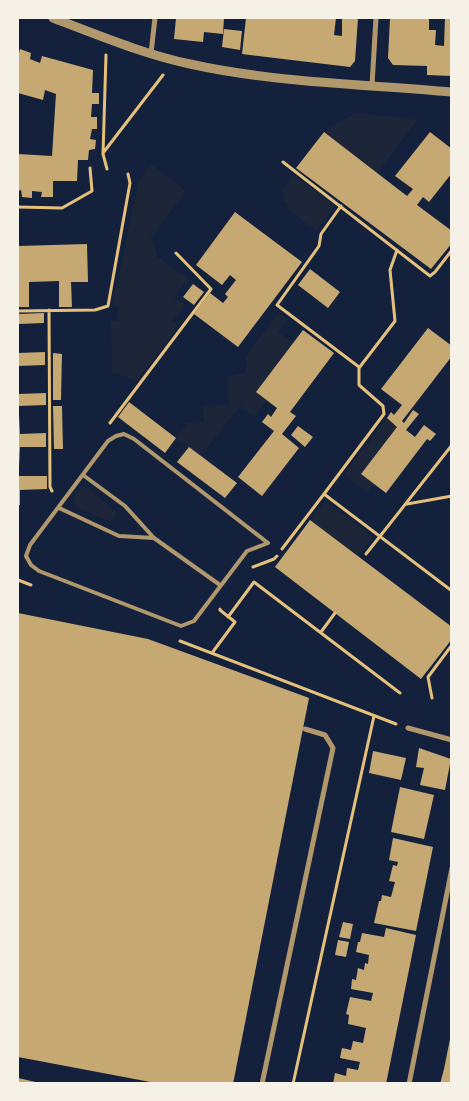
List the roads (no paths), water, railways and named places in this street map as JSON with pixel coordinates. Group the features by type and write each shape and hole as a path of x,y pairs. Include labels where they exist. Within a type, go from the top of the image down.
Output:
{"street":[{"path":"53,18 151,53 191,64 257,75 330,83 452,92"},
{"path":"151,53 155,18"},
{"path":"372,85 376,18"},
{"path":"408,728 452,740"},
{"path":"262,1084 333,748 325,735 305,729"},
{"path":"408,1084 452,868"}],"lane":[{"path":"124,434 134,439 268,543 247,551 194,621 181,626 39,571 31,565 26,556 30,545 83,475 108,441 124,434"},
{"path":"83,475 125,506 154,538 220,585"},
{"path":"58,508 119,536 154,538"}]}
